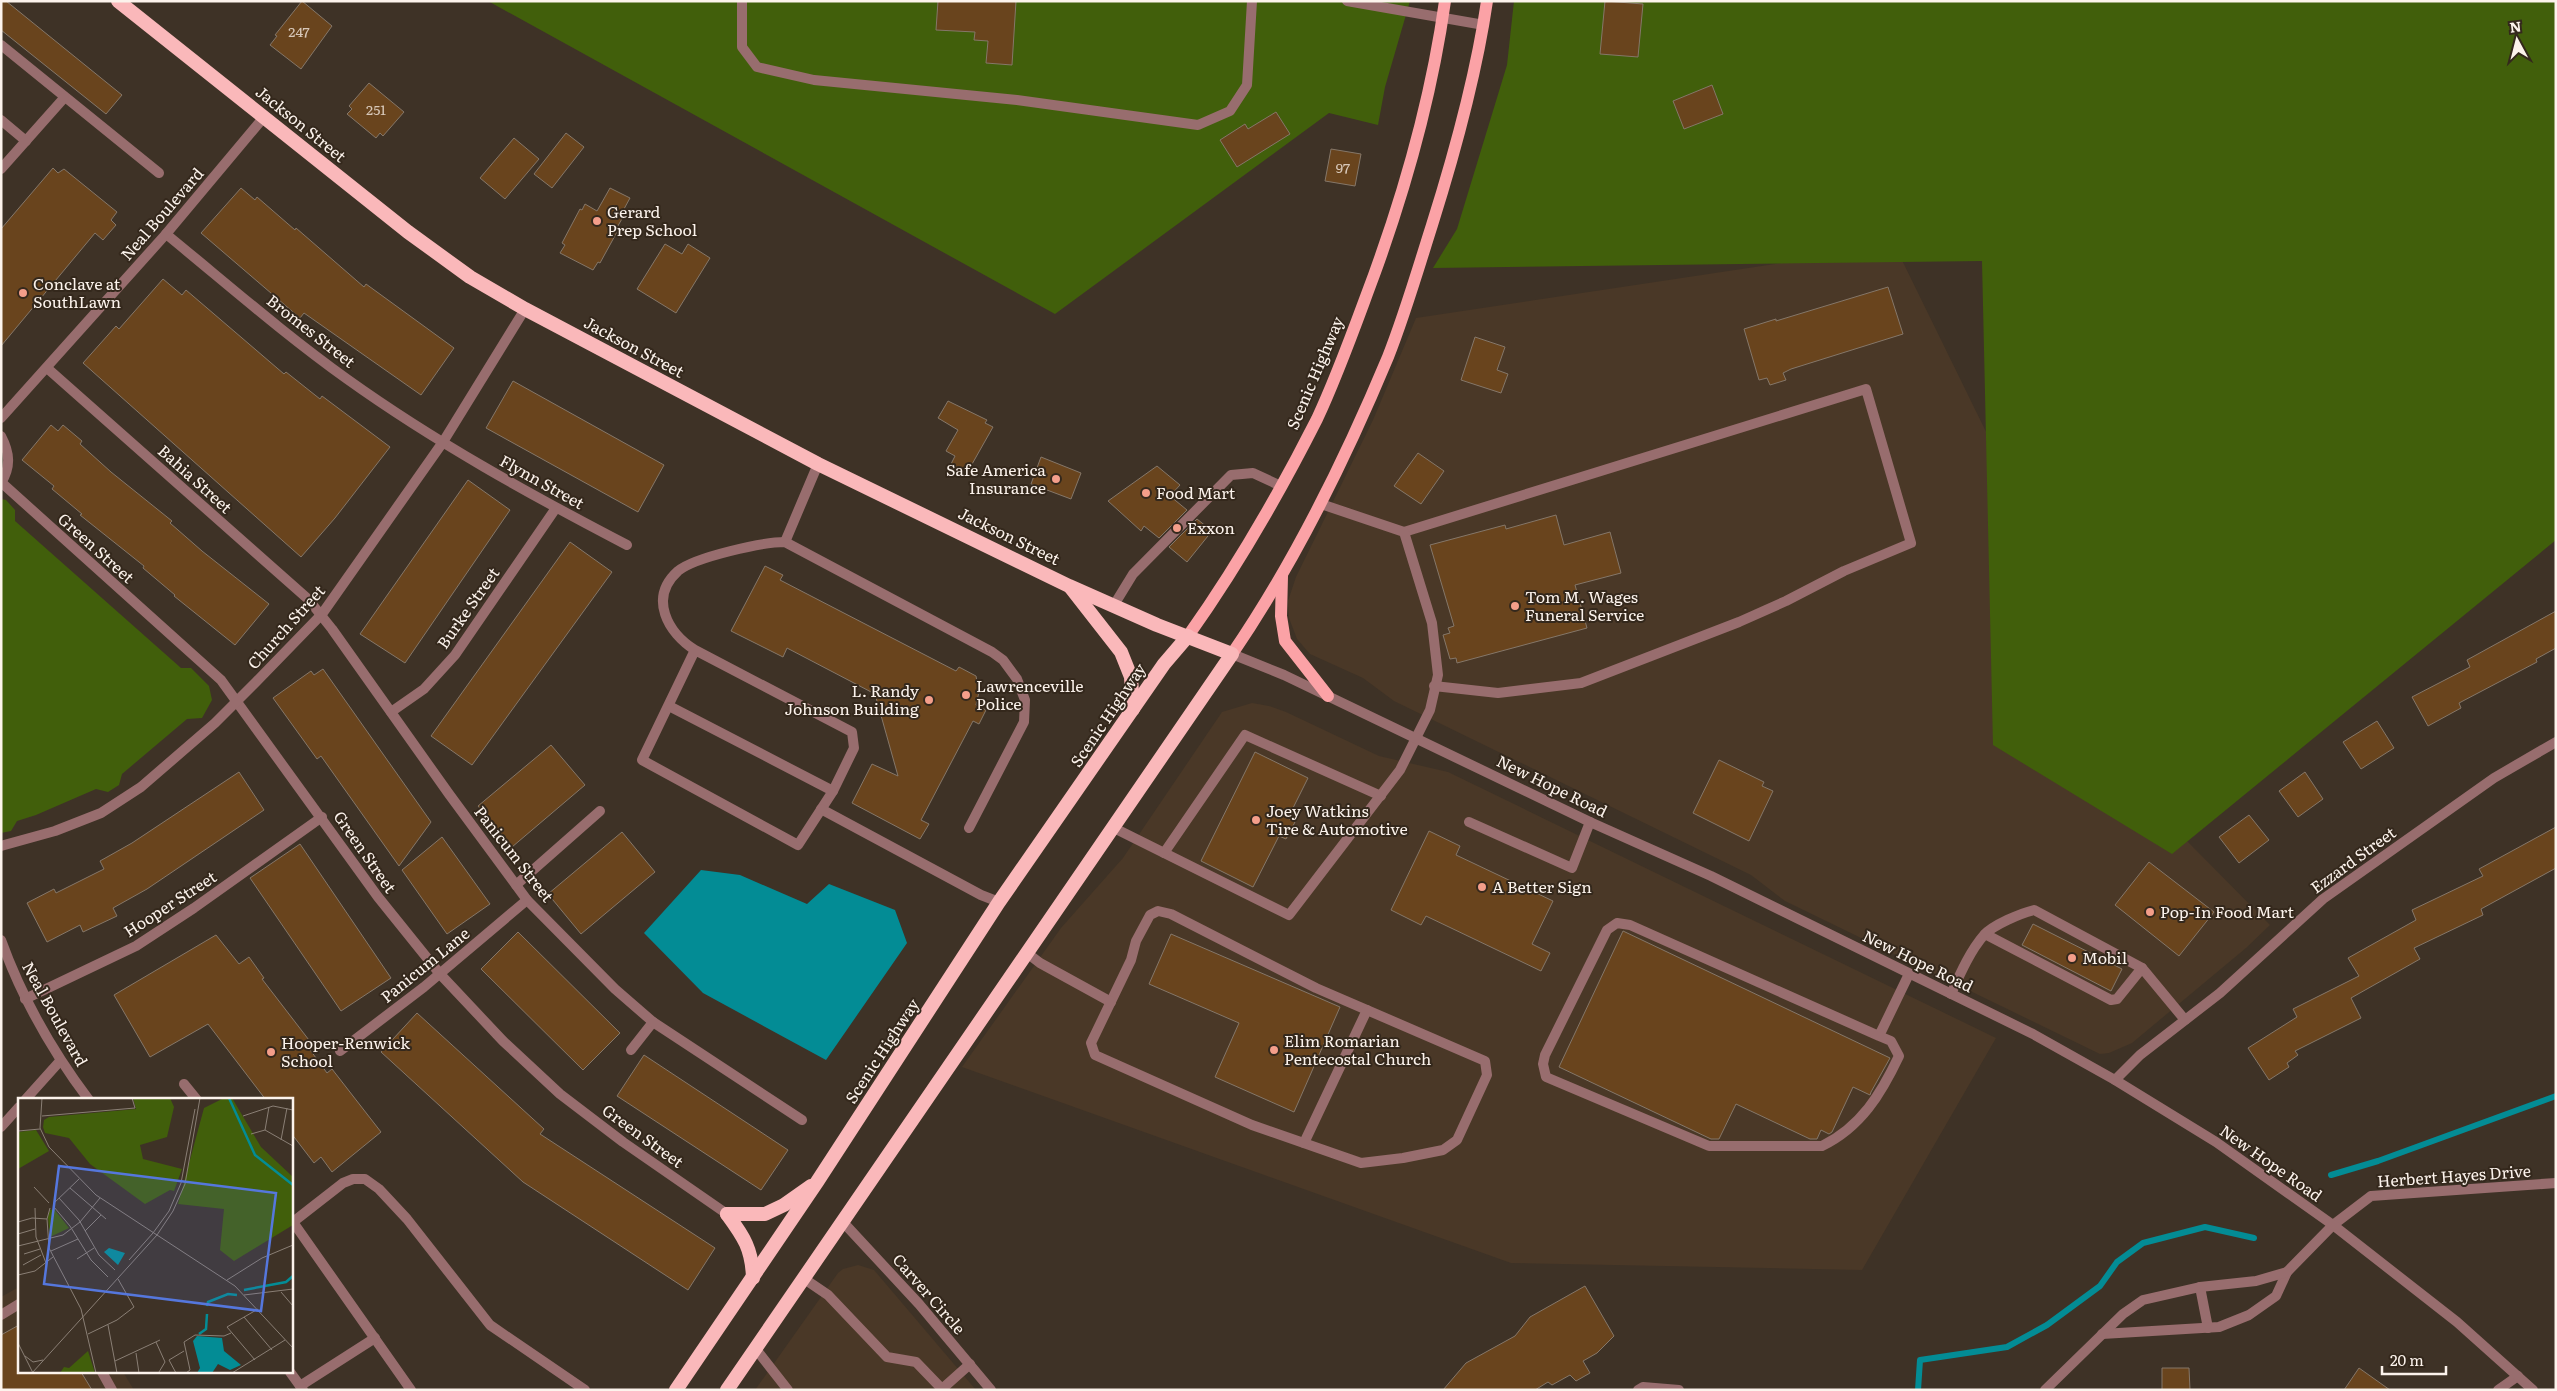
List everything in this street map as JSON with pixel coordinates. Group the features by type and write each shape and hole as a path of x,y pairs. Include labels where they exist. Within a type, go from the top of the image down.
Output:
{"highway":[{"name":"Jackson Street","path":"118,1 408,232 470,277 525,309 818,464 1068,586 1232,654"},
{"path":"1068,586 1121,652 1131,677 1133,709"},
{"name":"Scenic Highway","path":"676,1390 817,1182 999,902 1164,664 1188,636"},
{"path":"726,1390 1232,654"},
{"path":"727,1214 765,1214 784,1205 817,1182"},
{"path":"727,1214 747,1243 752,1257 752,1278"}],"main road":[{"name":"Scenic Highway","path":"1188,636 1222,586 1281,486 1317,418 1342,362 1393,221 1411,160 1445,1"},
{"path":"1232,654 1257,618 1321,504 1388,356 1451,164 1484,25 1487,1"},
{"path":"1283,572 1281,616 1286,642 1328,696"}],"street":[{"path":"742,1 742,48 757,67 814,80 1017,100 1198,125 1230,111 1247,84 1252,1"},
{"path":"1347,1 1484,25"},
{"path":"1,45 64,98 159,173"},
{"path":"1,169 64,98"},
{"name":"Neal Boulevard","path":"1,418 166,234 264,117"},
{"path":"1,120 26,141"},
{"name":"Bromes Street","path":"166,234 347,379 443,442"},
{"name":"Church Street","path":"1,846 55,831 100,813 141,787 238,700 322,614 443,442 525,309"},
{"name":"Bahia Street","path":"47,368 308,598 322,614"},
{"path":"1321,504 1404,532 1866,389 1911,543 1844,571 1786,601 1739,622 1582,683 1498,693 1434,686"},
{"path":"1,436 7,448 9,460 8,472 2,483"},
{"name":"Flynn Street","path":"443,442 556,508 627,545"},
{"path":"784,542 818,464"},
{"path":"1114,605 1133,574 1231,475 1253,473 1281,486"},
{"name":"Green Street","path":"2,483 221,680 238,700 378,897 440,974 503,1041 560,1094 623,1142 727,1214"},
{"name":"Burke Street","path":"391,712 424,689 455,655 556,508"},
{"path":"1114,828 1289,915 1400,770 1430,710 1438,675 1432,623 1404,532"},
{"path":"695,650 670,706 642,760 798,845 834,791 854,748 852,732 695,650 674,634 665,615 664,602 666,592 679,570 709,558 770,542 784,542 992,652 1003,660 1014,674 1025,700 1024,722 969,828"},
{"name":"Panicum Street","path":"322,614 528,900 609,983 652,1022 802,1120"},
{"name":"New Hope Road","path":"1232,654 1274,670 1590,822 1711,876 2033,1034 2115,1080 2216,1142 2333,1225 2457,1322 2533,1390"},
{"path":"670,706 834,791"},
{"path":"1164,853 1245,735 1381,796"},
{"name":"Ezzard Street","path":"2115,1080 2140,1055 2220,993 2324,899 2494,778 2556,742"},
{"path":"821,809 980,895 999,902"},
{"path":"516,885 600,811"},
{"name":"Hooper Street","path":"26,999 136,946 194,908 322,817"},
{"path":"1469,822 1572,868 1590,822"},
{"name":"Panicum Lane","path":"340,1051 440,974 528,900"},
{"path":"1951,994 1966,963 1985,934 2022,913 2034,910 2142,968 2184,1020"},
{"path":"1158,911 1171,914 1316,988 1367,1010 1485,1061 1487,1075 1456,1140 1443,1150 1403,1158 1361,1163 1252,1125 1095,1055 1092,1043 1131,960 1136,941 1150,915 1158,911"},
{"path":"1618,923 1630,925 1879,1036 1891,1041 1899,1056 1882,1091 1859,1120 1839,1138 1822,1146 1709,1146 1546,1077 1543,1064 1545,1055 1607,930 1618,923"},
{"path":"1985,934 2111,1000 2117,999 2142,968"},
{"name":"Neal Boulevard","path":"1,940 26,999 60,1061 87,1098"},
{"path":"1027,953 1040,963 1111,1002"},
{"path":"1879,1036 1909,974"},
{"path":"1304,1143 1367,1010"},
{"path":"630,1050 652,1022"},
{"path":"27,1098 60,1061"},
{"path":"184,1084 195,1098"},
{"path":"1,1127 18,1108"},
{"path":"411,1390 292,1220 344,1183 353,1179 365,1179 379,1189 407,1219 490,1325 585,1390"},
{"name":"Herbert Hayes Drive","path":"2287,1272 2333,1225 2371,1196 2556,1183"},
{"name":"Carver Circle","path":"842,1220 920,1304 990,1390"},
{"path":"2045,1390 2123,1314 2143,1300 2200,1287 2256,1281 2287,1272"},
{"path":"2102,1334 2219,1326 2249,1315 2276,1296 2287,1272"},
{"path":"803,1278 828,1295 887,1357 916,1362 942,1388 970,1364"},
{"path":"2200,1287 2208,1328"},
{"path":"1,1315 18,1305"},
{"path":"292,1374 302,1388 375,1338"},
{"path":"755,1348 788,1390"},
{"path":"103,1374 112,1390"},
{"path":"2498,1390 2518,1376"},
{"path":"1638,1390 1643,1386 1678,1390"}],"shaded area":[{"path":"1895,246 2186,840 2270,925 2246,948 2132,1043 2109,1053 2100,1054 1785,901 1751,875 1394,701 1363,678 1310,654 1297,639 1289,618 1288,601 1296,577 1373,420 1416,318"},
{"path":"1252,703 1286,712 1379,756 1448,772 1996,1038 1862,1270 1511,1263 962,1067 1061,928 1123,858 1222,712"},
{"path":"858,1265 874,1270 976,1390 755,1390 838,1273 843,1269"},
{"path":"18,1288 18,1374 124,1374 134,1390 1,1390 1,1297"}],"green space":[{"path":"488,1 1410,1 1385,87 1378,125 1329,113 1055,314"},
{"path":"1514,1 2556,1 2556,540 2172,854 1993,745 1982,261 1433,268 1457,229 1507,65"},
{"path":"1,499 6,500 15,510 15,521 181,668 191,668 209,686 212,700 202,718 187,719 122,774 119,785 108,792 96,789 36,815 17,821 11,831 1,833"}],"water":[{"path":"701,870 740,875 807,904 829,884 895,910 907,943 826,1060 703,993 644,933"}],"building":[{"path":"1,1 6,1 122,95 106,114 1,30"},
{"path":"302,1 332,26 301,69 270,45 277,36 275,35"},
{"path":"938,1 1016,1 1012,65 986,63 988,41 974,40 975,32 936,30"},
{"path":"1605,1 1643,4 1638,57 1600,54"},
{"path":"369,83 404,112 383,136 380,133 376,138 347,114 352,109 349,106"},
{"path":"1712,85 1723,114 1684,129 1673,101"},
{"path":"1276,112 1290,134 1237,167 1220,140 1245,124 1248,129"},
{"path":"566,133 584,147 552,188 534,174"},
{"path":"514,138 539,159 505,199 480,178"},
{"path":"1331,149 1361,154 1355,186 1325,181"},
{"name":"Conclave at SouthLawn","path":"53,168 58,173 64,169 117,212 111,220 116,225 103,240 95,233 1,346 1,229"},
{"path":"241,188 255,200 257,197 295,230 296,228 364,287 366,284 454,348 421,395 304,313 300,318 201,233"},
{"name":"Gerard Prep School","path":"610,188 630,198 624,209 627,210 615,231 617,232 600,263 598,262 593,270 560,253 565,245 562,243 580,209 582,210 585,204 597,211"},
{"path":"665,244 682,254 688,244 710,258 676,313 637,289"},
{"path":"163,279 182,295 186,290 284,374 286,372 320,399 322,396 390,447 335,518 301,557 83,363 116,326 119,329"},
{"path":"1888,287 1903,334 1791,369 1783,373 1786,380 1770,385 1767,378 1759,380 1744,329"},
{"path":"1475,337 1505,347 1497,370 1508,374 1501,393 1461,380"},
{"path":"513,381 664,465 638,512 486,428"},
{"path":"948,401 987,420 985,423 993,427 967,473 951,464 955,456 946,451 958,430 938,418"},
{"path":"51,425 58,431 63,425 82,441 80,444 111,472 172,521 170,523 202,551 269,604 235,645 174,596 143,568 144,566 80,515 82,514 52,489 54,486 22,460"},
{"path":"1418,453 1444,471 1421,504 1394,486"},
{"name":"Safe America Insurance","path":"1041,457 1081,473 1071,499 1031,484"},
{"name":"Food Mart","path":"1157,466 1180,485 1170,496 1187,510 1159,538 1144,526 1141,531 1108,501"},
{"path":"468,480 510,510 405,663 360,634"},
{"name":"Tom M. Wages Funeral Service","path":"1556,515 1564,545 1610,532 1621,573 1575,585 1587,628 1457,663 1456,658 1450,659 1443,635 1450,633 1448,628 1454,626 1430,545 1505,525 1506,529"},
{"path":"1197,519 1212,531 1187,562 1169,547"},
{"path":"570,542 612,572 472,765 431,736"},
{"name":"L. Randy Johnson Building","path":"765,566 783,575 780,580 956,671 959,667 976,676 979,692 976,705 986,710 979,724 973,721 921,820 929,824 920,839 852,803 872,764 898,776 875,694 787,648 783,657 731,631"},
{"path":"2556,611 2556,648 2536,659 2537,662 2459,703 2461,708 2428,726 2412,697 2470,667 2467,660"},
{"path":"323,669 431,822 399,866 321,756 317,759 273,698 311,671 314,675"},
{"path":"2377,721 2394,748 2361,769 2343,742"},
{"path":"551,745 585,785 512,847 478,806"},
{"name":"Joey Watkins Tire & Automotive","path":"1255,752 1308,778 1288,818 1295,822 1286,839 1279,836 1253,887 1201,861"},
{"path":"1719,760 1764,782 1762,786 1773,791 1749,841 1693,813"},
{"path":"239,772 264,810 147,889 113,908 117,916 83,932 80,925 47,942 27,903 54,889 56,893 104,869 100,861 132,843"},
{"path":"2305,772 2323,799 2298,817 2279,791"},
{"path":"2249,815 2269,840 2239,863 2219,837"},
{"path":"2556,827 2556,868 2481,909 2483,915 2414,948 2420,959 2351,998 2361,1018 2295,1051 2298,1055 2287,1063 2289,1067 2269,1080 2248,1048 2297,1017 2293,1009 2359,976 2348,958 2416,920 2412,910 2483,876 2479,869"},
{"path":"1429,831 1460,846 1456,855 1553,901 1532,944 1550,953 1541,971 1426,916 1421,925 1391,910"},
{"path":"622,832 655,872 581,934 548,894"},
{"path":"442,837 490,904 447,934 402,870"},
{"path":"300,844 391,978 341,1011 250,878"},
{"path":"2149,862 2214,912 2179,956 2115,905"},
{"name":"Mobil","path":"2033,924 2122,969 2111,991 2022,945"},
{"path":"1623,931 1890,1058 1870,1095 1853,1087 1832,1132 1829,1134 1821,1130 1817,1139 1810,1139 1736,1104 1719,1139 1711,1139 1559,1067"},
{"path":"518,932 620,1033 583,1070 481,969"},
{"name":"Elim Romarian Pentecostal Church","path":"1171,934 1340,1007 1294,1112 1215,1077 1239,1023 1149,984"},
{"name":"Hooper-Renwick School","path":"216,935 239,964 249,957 264,978 262,979 312,1044 308,1047 327,1073 332,1069 381,1132 332,1172 321,1157 314,1163 292,1134 292,1098 264,1098 208,1024 150,1057 114,995"},
{"path":"417,1013 544,1129 540,1134 715,1248 688,1290 523,1182 381,1052"},
{"path":"644,1055 788,1150 761,1190 617,1096"},
{"path":"1585,1286 1614,1336 1597,1353 1583,1361 1590,1373 1576,1381 1570,1375 1552,1385 1548,1382 1535,1390 1443,1390 1466,1363 1515,1336 1530,1317"},
{"path":"18,1326 18,1374 82,1374 92,1390 1,1390 1,1335"},
{"path":"2162,1368 2189,1368 2190,1390 2162,1390"},
{"path":"2359,1368 2390,1390 2344,1390"}],"waterway":[{"path":"2331,1175 2378,1161 2556,1096"},
{"path":"1918,1390 1920,1360 2007,1347 2047,1325 2100,1286 2117,1262 2143,1243 2205,1227 2254,1238"}],"place":[{"name":"Gerard Prep School","path":"597,221"},
{"name":"Conclave at SouthLawn","path":"23,293"},
{"name":"Safe America Insurance","path":"1056,479"},
{"name":"Food Mart","path":"1146,493"},
{"name":"Exxon","path":"1177,528"},
{"name":"Tom M. Wages Funeral Service","path":"1515,606"},
{"name":"Lawrenceville Police","path":"966,695"},
{"name":"L. Randy Johnson Building","path":"929,700"},
{"name":"Joey Watkins Tire & Automotive","path":"1256,820"},
{"name":"A Better Sign","path":"1482,887"},
{"name":"Pop-In Food Mart","path":"2150,912"},
{"name":"Mobil","path":"2072,958"},
{"name":"Elim Romarian Pentecostal Church","path":"1274,1050"},
{"name":"Hooper-Renwick School","path":"271,1052"}]}
